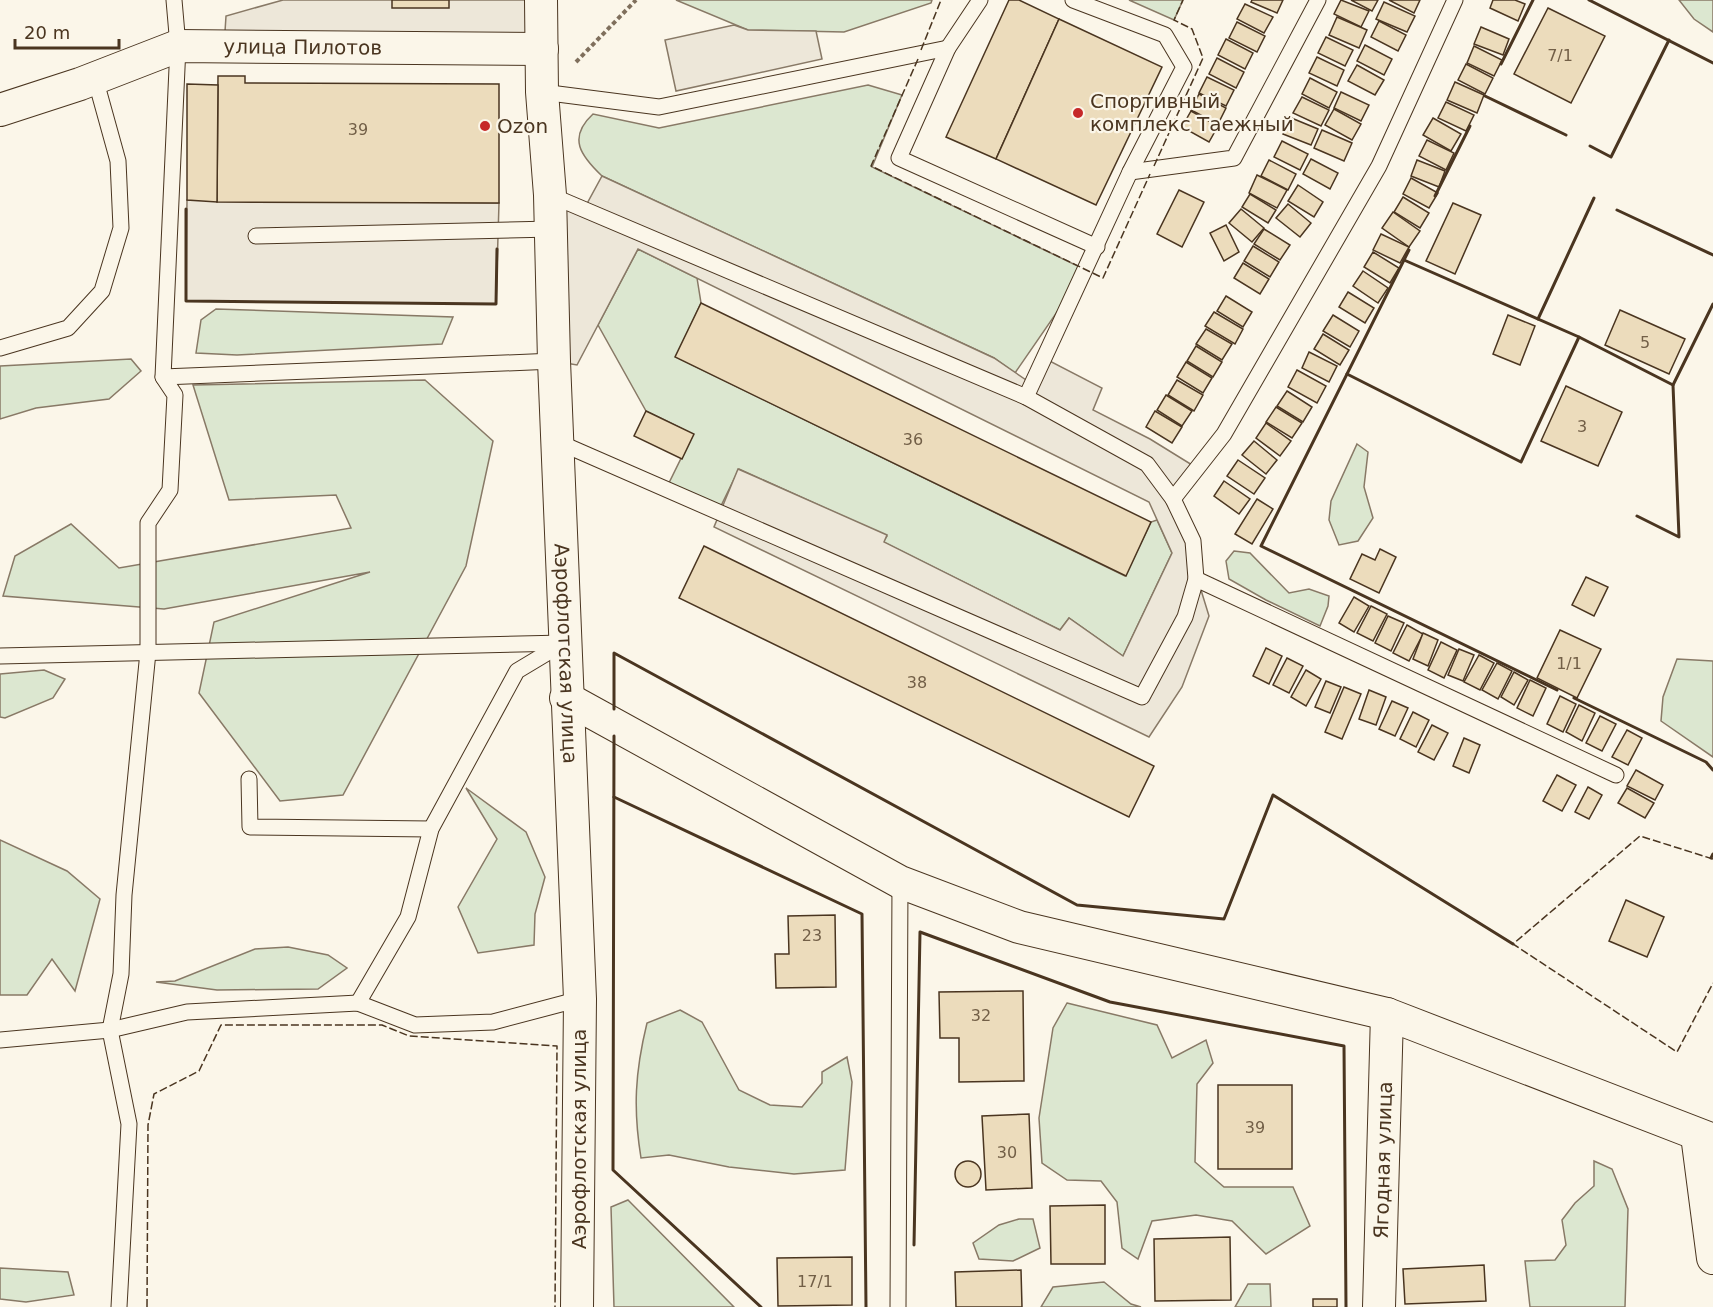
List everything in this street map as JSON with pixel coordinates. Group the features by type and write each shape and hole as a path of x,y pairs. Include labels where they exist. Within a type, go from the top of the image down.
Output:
{"street":[{"name":"Аэрофлотская улица","path":"541,0 542,92 552,230 554,361 564,643 580,999 577,1307"},
{"name":"улица Пилотов","path":"0,110 95,78 178,46 542,49"},
{"path":"567,698 900,882 1019,927 1387,1014 1705,1138 1713,1258"},
{"name":"Ягодная улица","path":"1378,1307 1387,1014"}],"lane":[{"path":"119,1307 129,1124 110,1030 121,974 124,895 148,652 148,523 170,490 175,395 163,377 178,46 174,0"},
{"path":"980,0 948,48 899,158 1097,247"},
{"path":"1026,397 1130,172 1184,67 1165,35 1073,0"},
{"path":"1130,172 1234,158 1318,0"},
{"path":"1173,499 1224,434 1379,166 1455,0"},
{"path":"542,92 658,107 948,48"},
{"path":"0,348 68,328 102,291 121,228 118,161 95,78"},
{"path":"550,195 1026,397 1147,464 1173,499 1193,542 1196,579 1185,617 1142,697 558,442"},
{"path":"256,236 552,230"},
{"path":"163,377 554,361"},
{"path":"1196,579 1616,775"},
{"path":"0,656 564,643"},
{"path":"358,1003 408,917 431,829 517,670 564,643"},
{"path":"249,779 250,827 431,829"},
{"path":"898,1307 900,882"},
{"path":"0,1040 110,1030 188,1012 358,1003 415,1024 494,1022 580,999"}],"path":[{"path":"542,92 593,48 636,0"}],"green space":[{"path":"676,0 932,0 931,3 844,32 748,30"},
{"path":"1129,0 1183,0 1174,20"},
{"path":"1679,0 1713,0 1713,32 1694,19"},
{"path":"868,85 902,95 872,167 1086,270 1015,373 994,358 602,176 588,161 580,146 580,131 593,114 659,128"},
{"path":"638,249 697,278 701,303 676,357 1125,576 1151,522 1157,520 1172,553 1123,656 1069,618 1060,630 883,542 887,536 739,469 718,512 666,489 693,434 646,411 598,325"},
{"path":"216,309 453,317 442,344 237,355 196,353 201,320"},
{"path":"131,359 141,371 109,399 36,408 0,419 0,366"},
{"path":"425,380 493,441 466,566 343,795 280,801 199,693 214,622 370,572 164,609 3,596 15,556 71,524 119,568 351,528 336,495 229,500 193,385"},
{"path":"1357,444 1368,452 1364,487 1373,518 1358,541 1339,545 1329,520 1331,501"},
{"path":"1234,551 1250,553 1289,593 1309,589 1329,596 1328,606 1320,626 1229,579 1226,561"},
{"path":"1677,659 1713,661 1713,757 1661,721 1663,697"},
{"path":"44,670 65,679 53,698 5,718 0,717 0,674"},
{"path":"466,788 526,832 545,877 535,914 534,945 478,953 458,907 497,839"},
{"path":"0,840 67,871 100,899 75,991 52,959 27,995 0,995"},
{"path":"288,947 328,955 347,968 318,989 217,990 156,982 175,981 255,949"},
{"path":"1067,1003 1157,1025 1172,1058 1206,1040 1213,1063 1197,1084 1195,1162 1224,1187 1293,1187 1310,1226 1266,1254 1232,1221 1196,1215 1152,1221 1138,1259 1122,1248 1117,1202 1101,1181 1067,1180 1042,1163 1039,1118 1053,1028"},
{"path":"680,1010 702,1022 739,1090 770,1105 802,1107 822,1083 822,1072 847,1057 852,1082 845,1170 794,1174 729,1167 669,1155 641,1158 636,1090 647,1023"},
{"path":"1594,1161 1612,1169 1628,1209 1625,1307 1530,1307 1525,1261 1555,1260 1566,1245 1562,1220 1575,1203 1594,1186"},
{"path":"628,1200 734,1307 614,1307 611,1207"},
{"path":"1019,1219 1033,1219 1040,1248 1013,1261 979,1259 973,1243 999,1225"},
{"path":"0,1268 68,1272 74,1295 26,1302 0,1299"},
{"path":"1104,1282 1131,1304 1141,1307 1041,1307 1053,1287"},
{"path":"1248,1284 1270,1284 1271,1307 1235,1307"}],"shaded area":[{"path":"283,0 541,0 542,49 224,47 226,16"},
{"path":"734,25 748,30 816,31 822,59 676,91 665,40"},
{"path":"602,176 994,358 1032,384 1044,358 1102,388 1093,410 1150,439 1197,468 1173,499 1209,616 1182,687 1149,737 714,527 738,469 887,535 884,542 1060,630 1069,618 1123,656 1172,553 1149,502 638,249 577,365 554,361 550,195 584,209"},
{"path":"187,200 499,203 496,304 186,301"}],"building":[{"path":"392,0 449,0 449,8 392,8"},
{"path":"1009,0 1019,0 1059,19 996,159 946,137"},
{"path":"1252,0 1283,0 1277,13 1251,2"},
{"path":"1341,0 1369,11 1361,27 1334,14"},
{"path":"1351,0 1378,0 1372,11"},
{"path":"1389,0 1420,0 1414,13"},
{"path":"1493,0 1515,0 1525,4 1518,21 1490,8"},
{"path":"1384,2 1415,16 1407,32 1376,19"},
{"path":"1245,4 1273,17 1264,33 1237,19"},
{"path":"1548,8 1605,36 1571,103 1514,74"},
{"path":"1337,17 1367,30 1359,48 1329,35"},
{"name":"Спортивный комплекс Таежный","path":"1059,19 1162,67 1096,205 996,159"},
{"path":"1379,21 1406,35 1398,51 1371,37"},
{"path":"1237,22 1265,36 1257,52 1229,38"},
{"path":"1481,27 1509,39 1503,55 1474,44"},
{"path":"1326,37 1353,50 1345,66 1318,53"},
{"path":"1226,39 1253,53 1245,69 1218,55"},
{"path":"1365,45 1392,59 1384,75 1357,61"},
{"path":"1474,46 1502,60 1494,76 1467,63"},
{"path":"1317,57 1344,70 1337,86 1309,73"},
{"path":"1217,58 1244,72 1236,88 1209,74"},
{"path":"1466,64 1493,78 1485,94 1458,80"},
{"path":"1357,65 1384,80 1375,95 1348,81"},
{"path":"218,76 245,76 245,83 499,84 499,203 217,202"},
{"path":"1207,77 1234,90 1226,106 1199,93"},
{"path":"1310,78 1337,92 1329,108 1302,94"},
{"path":"1455,82 1484,95 1477,113 1447,100"},
{"path":"187,84 218,85 217,202 187,200"},
{"path":"1341,92 1369,105 1361,121 1334,108"},
{"path":"1199,94 1226,108 1218,124 1191,110"},
{"path":"1302,97 1329,110 1321,126 1293,113"},
{"path":"1446,102 1474,115 1466,131 1438,118"},
{"path":"1334,109 1361,124 1352,140 1325,125"},
{"path":"1191,111 1218,126 1209,142 1182,127"},
{"path":"1289,117 1318,129 1311,145 1283,134"},
{"path":"1433,118 1461,134 1451,151 1423,135"},
{"path":"1322,130 1352,143 1344,161 1314,148"},
{"path":"1427,140 1454,153 1446,170 1419,156"},
{"path":"1282,141 1308,154 1300,170 1274,157"},
{"path":"1311,159 1338,173 1330,189 1303,174"},
{"path":"1269,160 1296,174 1288,190 1261,176"},
{"path":"1417,160 1445,171 1439,187 1411,176"},
{"path":"1257,175 1287,190 1277,208 1249,193"},
{"path":"1411,178 1438,193 1429,208 1403,194"},
{"path":"1298,185 1323,202 1314,217 1288,201"},
{"path":"1179,190 1204,202 1182,247 1157,234"},
{"path":"1250,194 1276,210 1268,223 1242,207"},
{"path":"1403,197 1429,213 1420,228 1394,212"},
{"path":"1453,203 1481,215 1455,274 1426,261"},
{"path":"1288,204 1311,223 1300,237 1276,218"},
{"path":"1241,209 1264,228 1252,242 1229,223"},
{"path":"1393,212 1420,231 1409,247 1382,228"},
{"path":"1226,225 1239,252 1224,261 1210,233"},
{"path":"1264,229 1290,245 1280,260 1254,244"},
{"path":"1381,234 1409,247 1400,263 1373,250"},
{"path":"1253,246 1279,262 1270,277 1244,261"},
{"path":"1373,252 1399,268 1390,283 1364,267"},
{"path":"1243,263 1269,279 1260,294 1234,278"},
{"path":"1363,271 1388,288 1378,303 1353,286"},
{"path":"1348,292 1374,308 1365,323 1339,307"},
{"path":"1226,296 1252,312 1243,327 1217,311"},
{"path":"701,303 1151,522 1126,576 675,357"},
{"path":"1620,310 1685,339 1669,374 1605,345"},
{"path":"1214,312 1243,329 1235,344 1205,326"},
{"path":"1333,315 1359,331 1350,347 1323,331"},
{"path":"1508,315 1535,326 1520,365 1493,354"},
{"path":"1206,329 1232,344 1222,360 1196,344"},
{"path":"1323,334 1349,350 1340,365 1314,349"},
{"path":"1196,346 1222,362 1213,377 1187,361"},
{"path":"1309,352 1337,366 1329,382 1302,368"},
{"path":"1186,362 1212,378 1203,393 1177,377"},
{"path":"1297,370 1326,386 1317,403 1288,387"},
{"path":"1177,380 1203,395 1194,411 1168,395"},
{"path":"1566,386 1622,412 1598,466 1541,441"},
{"path":"1287,391 1312,407 1303,422 1277,406"},
{"path":"1166,395 1192,411 1182,426 1157,410"},
{"path":"1276,407 1302,423 1292,438 1266,422"},
{"path":"646,411 694,434 682,459 634,436"},
{"path":"1155,411 1182,427 1172,443 1146,427"},
{"path":"1266,423 1291,441 1280,456 1256,438"},
{"path":"1254,441 1277,460 1266,474 1242,455"},
{"path":"1238,460 1265,478 1254,494 1227,476"},
{"path":"1224,481 1250,499 1239,514 1214,496"},
{"path":"1257,499 1273,509 1252,544 1235,534"},
{"path":"704,546 1154,766 1129,817 679,598"},
{"path":"1380,549 1396,557 1379,593 1350,579 1362,554 1375,560"},
{"path":"1586,577 1608,587 1594,616 1572,605"},
{"path":"1354,597 1369,606 1354,632 1339,623"},
{"path":"1371,606 1387,614 1373,641 1357,633"},
{"path":"1388,616 1404,623 1391,651 1375,643"},
{"path":"1407,625 1423,634 1409,661 1393,653"},
{"path":"1560,630 1601,649 1577,698 1537,678"},
{"path":"1423,633 1438,640 1428,666 1413,659"},
{"path":"1441,642 1457,650 1444,678 1428,670"},
{"path":"1266,648 1282,656 1269,684 1253,676"},
{"path":"1459,649 1474,655 1463,681 1448,675"},
{"path":"1479,655 1494,663 1480,690 1464,682"},
{"path":"1287,658 1303,666 1289,693 1273,685"},
{"path":"1497,663 1512,671 1498,699 1482,690"},
{"path":"1306,670 1321,679 1306,706 1291,697"},
{"path":"1514,672 1528,680 1514,705 1501,697"},
{"path":"1530,680 1546,688 1533,716 1517,708"},
{"path":"1326,681 1341,687 1330,713 1315,707"},
{"path":"1344,687 1361,694 1342,739 1325,732"},
{"path":"1369,690 1386,697 1376,725 1359,719"},
{"path":"1560,696 1576,704 1563,732 1547,724"},
{"path":"1392,701 1408,708 1395,736 1379,729"},
{"path":"1579,705 1595,713 1582,741 1566,732"},
{"path":"1413,712 1429,720 1416,747 1400,739"},
{"path":"1600,716 1616,724 1602,751 1586,743"},
{"path":"1432,725 1448,733 1434,760 1418,752"},
{"path":"1627,730 1642,738 1628,765 1612,757"},
{"path":"1464,738 1480,745 1469,773 1453,766"},
{"path":"1636,770 1663,785 1655,800 1627,786"},
{"path":"1557,775 1576,785 1562,811 1543,801"},
{"path":"1588,787 1602,795 1589,819 1575,812"},
{"path":"1627,788 1654,803 1645,818 1618,803"},
{"path":"1626,900 1664,917 1647,957 1609,941"},
{"path":"835,915 836,987 776,988 775,954 789,954 788,916"},
{"path":"1023,991 1024,1081 959,1082 959,1038 940,1038 939,992"},
{"path":"1218,1085 1292,1085 1292,1169 1218,1169"},
{"path":"1029,1114 1032,1188 986,1190 982,1116"},
{"path":"968,1161 977,1165 981,1174 977,1183 968,1187 959,1183 955,1174 959,1165"},
{"path":"1105,1205 1105,1264 1051,1264 1050,1206"},
{"path":"1230,1237 1231,1300 1155,1301 1154,1239"},
{"path":"852,1257 852,1305 778,1306 777,1258"},
{"path":"1484,1265 1486,1301 1405,1304 1403,1269"},
{"path":"1021,1270 1022,1307 956,1307 955,1272"},
{"path":"1313,1299 1337,1299 1337,1307 1313,1307"}],"fence":[{"path":"921,50 941,0"},
{"path":"1154,166 1203,58 1192,29 1174,20 1183,0"},
{"path":"918,59 871,166 1103,278 1150,174"},
{"path":"1713,859 1640,836 1513,944 1677,1052 1713,983"},
{"path":"147,1307 148,1125 154,1094 199,1071 221,1025 382,1025 409,1036 557,1046 555,1307"}],"wall":[{"path":"1501,64 1533,0"},
{"path":"1589,0 1713,63"},
{"path":"1590,146 1611,157 1669,40"},
{"path":"1485,96 1566,135"},
{"path":"1435,196 1470,126"},
{"path":"1538,319 1594,198"},
{"path":"186,209 186,301 496,304 497,249"},
{"path":"1617,210 1713,255"},
{"path":"1409,250 1261,546 1557,690"},
{"path":"1347,374 1521,462 1579,337 1404,260"},
{"path":"1673,385 1713,304"},
{"path":"1579,337 1673,385 1679,537 1637,516"},
{"path":"614,709 614,653 1077,905 1224,919 1273,795 1513,944"},
{"path":"1574,698 1706,762 1713,770"},
{"path":"614,736 613,1170 761,1307"},
{"path":"614,797 862,914 866,1307"},
{"path":"1711,858 1713,854"},
{"path":"914,1245 920,932 1110,1002 1344,1046 1346,1307"}],"place":[{"name":"Спортивный комплекс Таежный","path":"1078,113"},
{"name":"Ozon","path":"485,126"}]}
